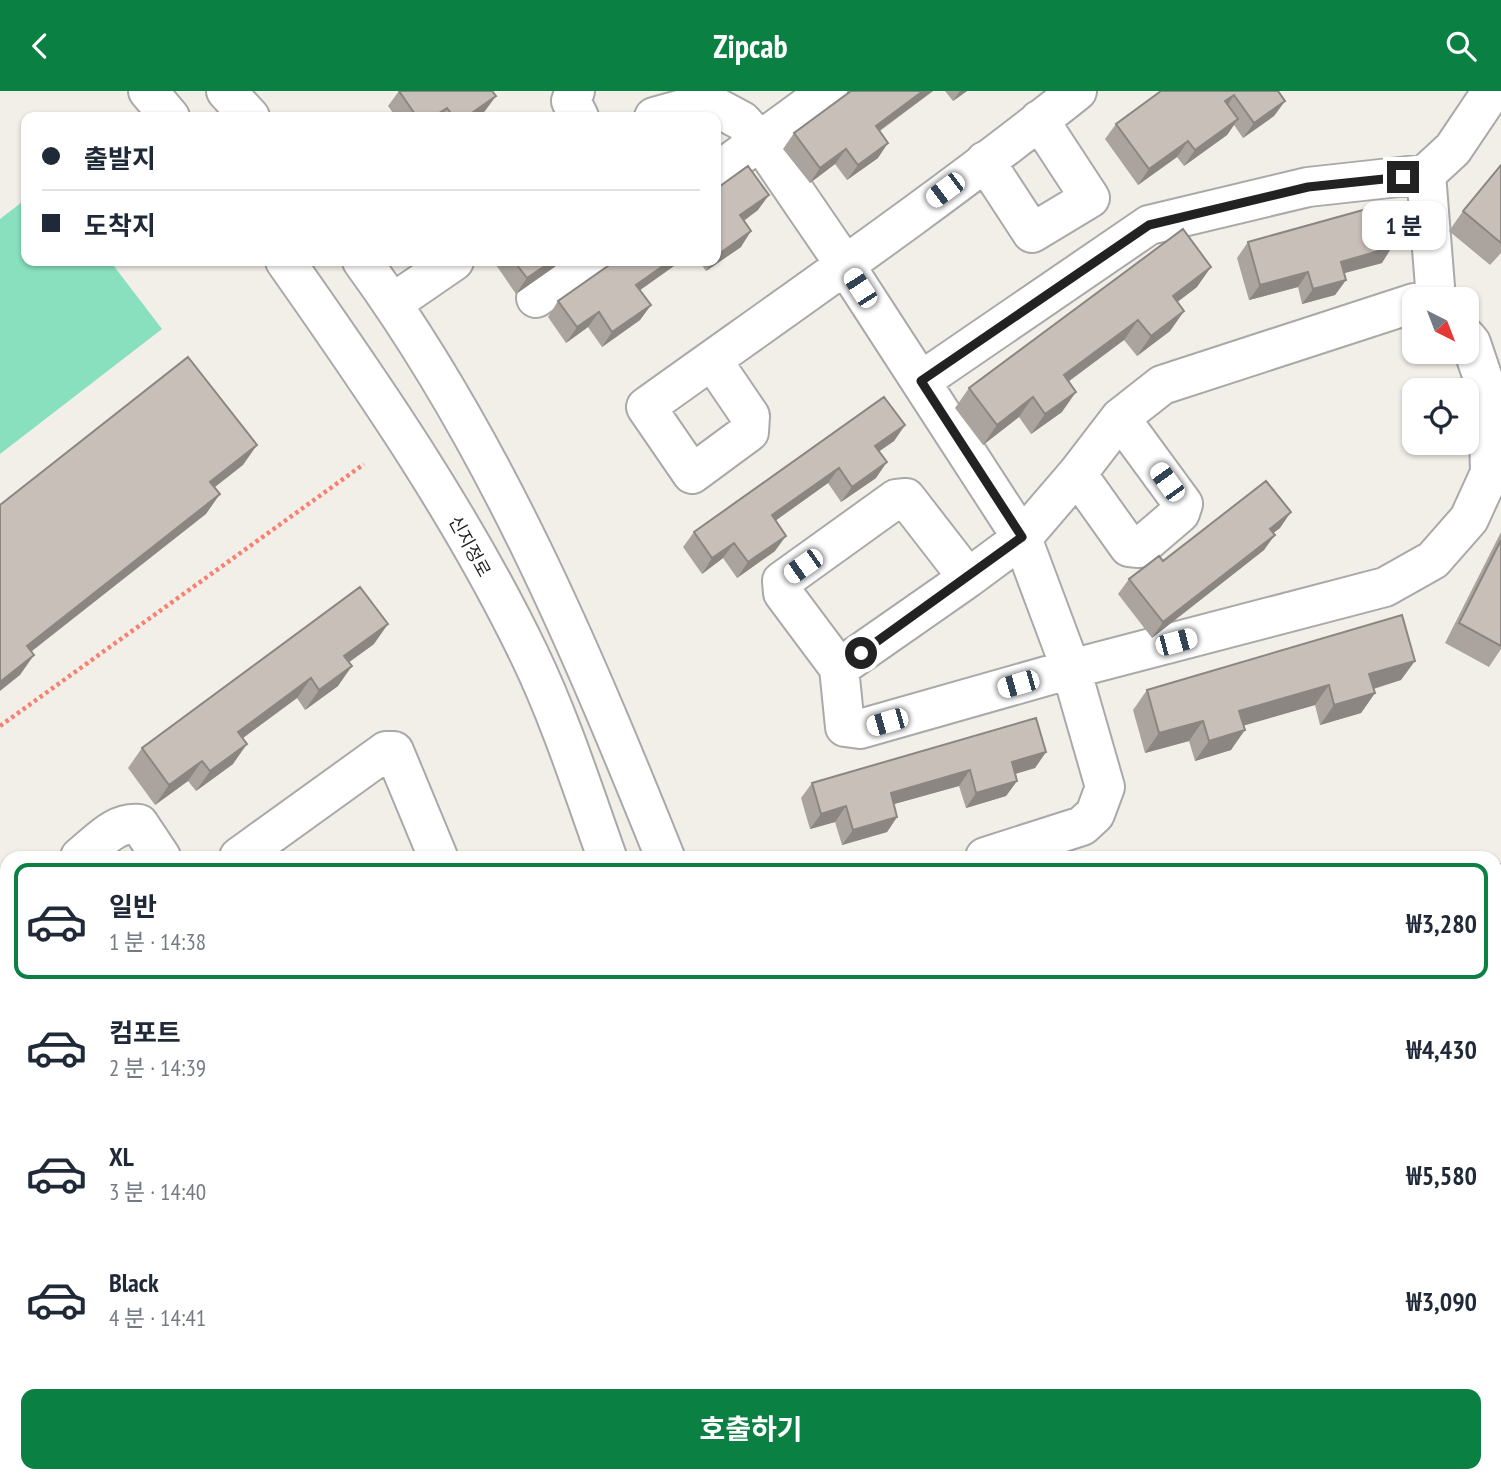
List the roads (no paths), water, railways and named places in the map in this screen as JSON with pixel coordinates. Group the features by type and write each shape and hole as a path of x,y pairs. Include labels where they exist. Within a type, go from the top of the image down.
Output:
{"street":[{"path":"148,91 166,112"},
{"path":"226,91 245,112"},
{"path":"575,91 571,101 576,112"},
{"path":"658,112 684,91"},
{"path":"721,170 828,91"},
{"path":"921,381 1149,225 1308,187 1426,174 1453,149 1492,91"},
{"path":"712,360 845,265 1061,100 1090,198 1032,233 985,160"},
{"path":"671,112 698,105 714,106 741,121 761,142 845,265 1022,537 1071,669 1103,770 1105,787 1095,814 1082,826 1004,851"},
{"path":"1426,174 1427,287"},
{"name":"신지정로","path":"289,266 349,351 453,515 529,655 605,851"},
{"path":"366,266 393,303 466,421 542,570 662,851"},
{"path":"393,303 447,266"},
{"path":"536,297 582,266"},
{"path":"839,668 1022,537 1077,474 1120,418 1163,385 1402,307"},
{"path":"968,578 906,498 896,499 782,581 783,593 839,668 845,727 860,729 1071,669 1385,587 1433,560 1469,519 1489,473 1488,393 1478,364"},
{"path":"1077,474 1129,547 1139,548 1180,513 1183,504 1120,418"},
{"path":"260,851 287,843 386,751 394,751 436,851"},
{"path":"87,851 114,828 126,823 139,824 157,851"}]}
